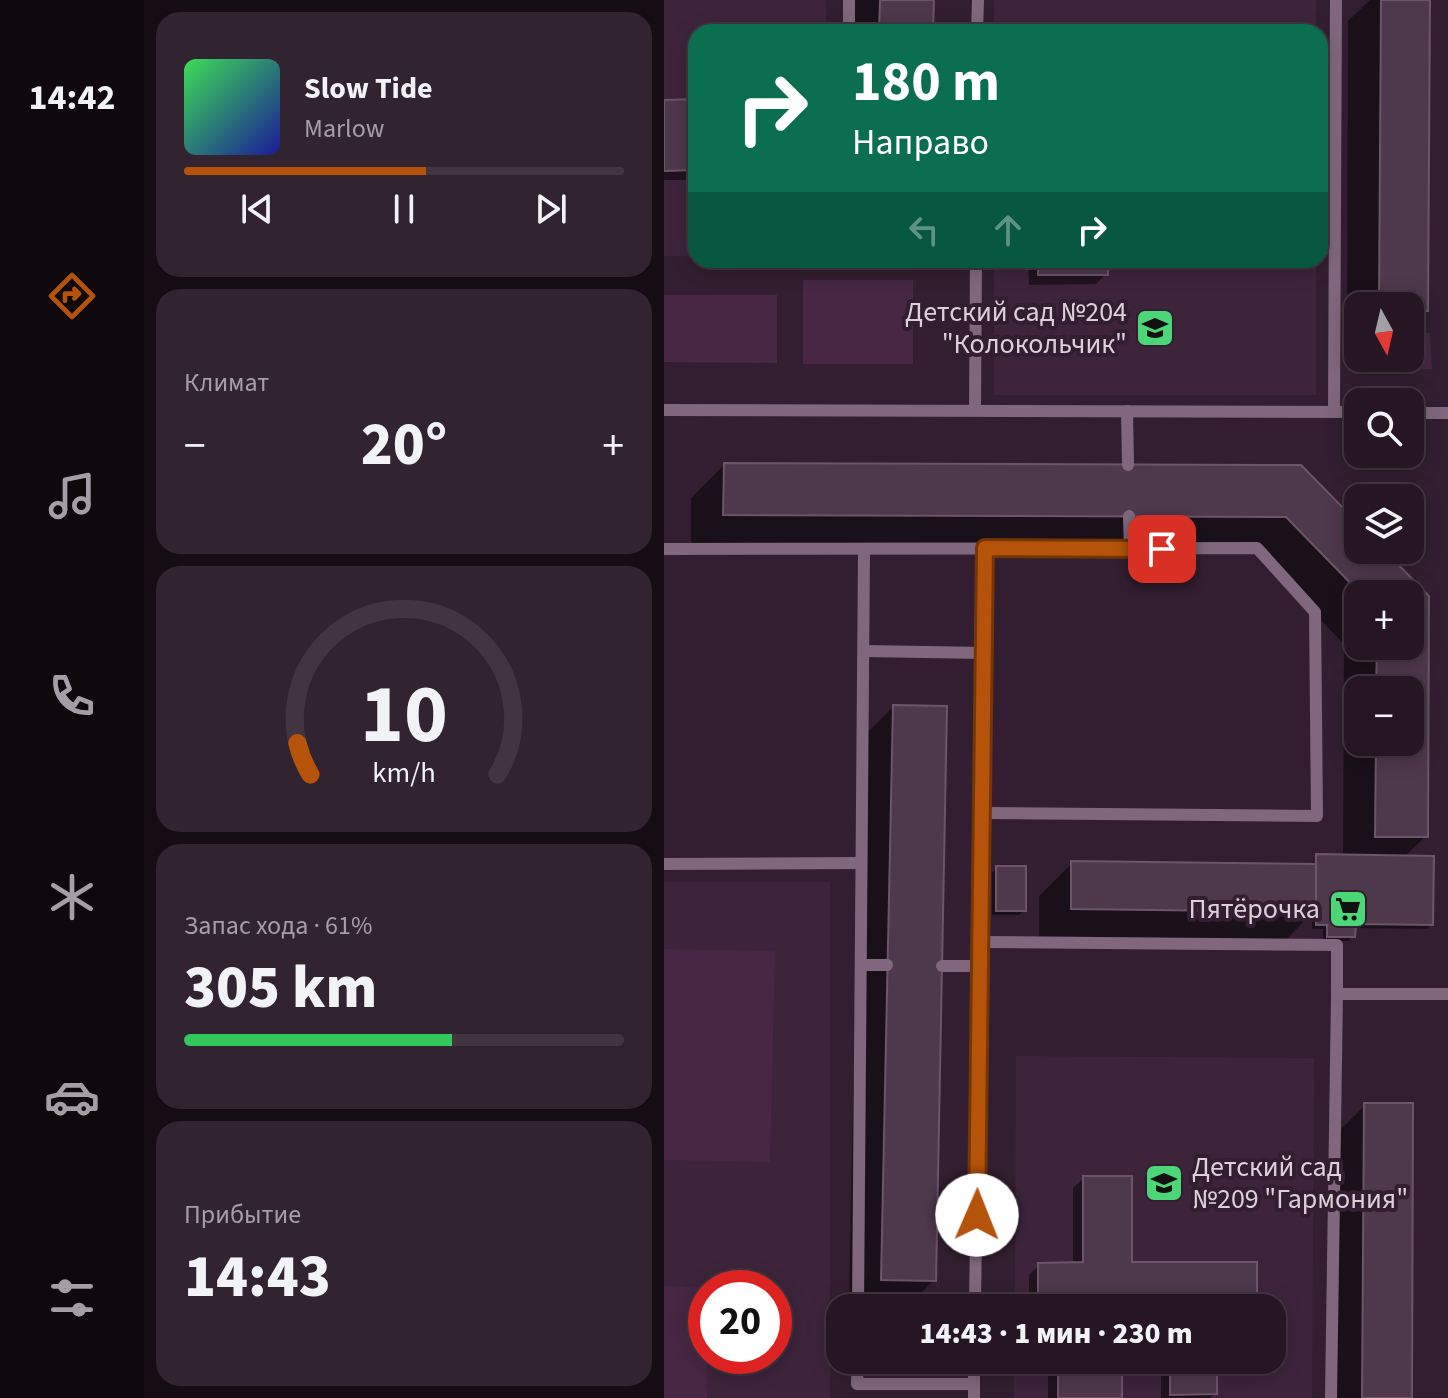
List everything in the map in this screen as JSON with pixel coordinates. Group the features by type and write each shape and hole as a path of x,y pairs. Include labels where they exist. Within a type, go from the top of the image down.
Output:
{"lane":[{"path":"849,0 849,24"},
{"path":"977,24 978,0"},
{"path":"1334,412 1336,0"},
{"path":"975,410 976,268"},
{"path":"664,410 1344,412"},
{"path":"1127,411 1128,465"},
{"path":"1424,413 1448,413"},
{"path":"1129,516 1130,549"},
{"path":"975,1294 985,548"},
{"path":"664,549 1257,548 1315,612 1317,816 982,813"},
{"path":"858,1294 864,550"},
{"path":"864,651 985,653"},
{"path":"664,864 861,863"},
{"path":"981,942 1337,945 1331,1398"},
{"path":"862,965 887,965"},
{"path":"942,966 980,966"},
{"path":"1337,994 1448,994"},
{"path":"857,1374 857,1384 974,1391"}],"shaded area":[{"path":"664,0 826,0 826,24 688,24 688,256 664,256"},
{"path":"994,0 1316,0 1316,24 994,24"},
{"name":"Детский сад №204 \"Колокольчик\"","path":"994,268 1316,268 1316,395 994,395"},
{"path":"803,280 913,280 913,364 803,364"},
{"path":"664,295 777,295 777,363 664,362"},
{"path":"1424,333 1430,333 1432,369 1424,369"},
{"path":"664,882 830,882 830,1294 826,1294 826,1374 830,1374 830,1398 664,1398"},
{"path":"664,949 775,951 770,1162 664,1160"},
{"name":"Детский сад №209 \"Гармония\"","path":"1016,1056 1314,1058 1312,1398 1014,1398 1014,1374 1286,1374 1286,1294 1015,1294"},
{"path":"664,1286 688,1287 688,1374 707,1374 707,1398 664,1398"}],"building":[{"path":"880,0 934,0 933,24 879,24"},
{"path":"1381,0 1430,0 1428,311 1424,311 1424,292 1379,292"},
{"path":"688,99 688,170 664,171 664,100"},
{"path":"1038,268 1108,268 1108,275 1038,275"},
{"path":"724,463 1301,465 1344,509 1344,564 1398,564 1413,580 1347,580 1286,517 723,515"},
{"path":"1424,591 1429,596 1428,837 1375,837 1376,756 1424,756 1424,676 1376,676 1377,660 1424,660"},
{"path":"893,705 947,706 936,1281 881,1280"},
{"path":"1316,854 1434,856 1433,925 1356,924 1355,937 1327,937 1327,925 1316,925"},
{"path":"1071,861 1316,864 1316,912 1071,909"},
{"path":"996,866 1026,866 1026,911 996,911"},
{"path":"1364,1103 1413,1103 1412,1398 1362,1398"},
{"path":"1083,1176 1132,1176 1132,1262 1257,1262 1257,1294 1038,1294 1038,1263 1083,1262"},
{"path":"1058,1374 1122,1374 1122,1398 1058,1398"},
{"path":"1170,1374 1217,1374 1217,1394 1170,1395"}],"place":[{"name":"Детский сад №204 \"Колокольчик\"","path":"1155,328"},
{"name":"Пятёрочка","path":"1348,909"},
{"name":"Детский сад №209 \"Гармония\"","path":"1164,1183"}],"route":[{"path":"977,1215 985,548 1162,549"}]}
